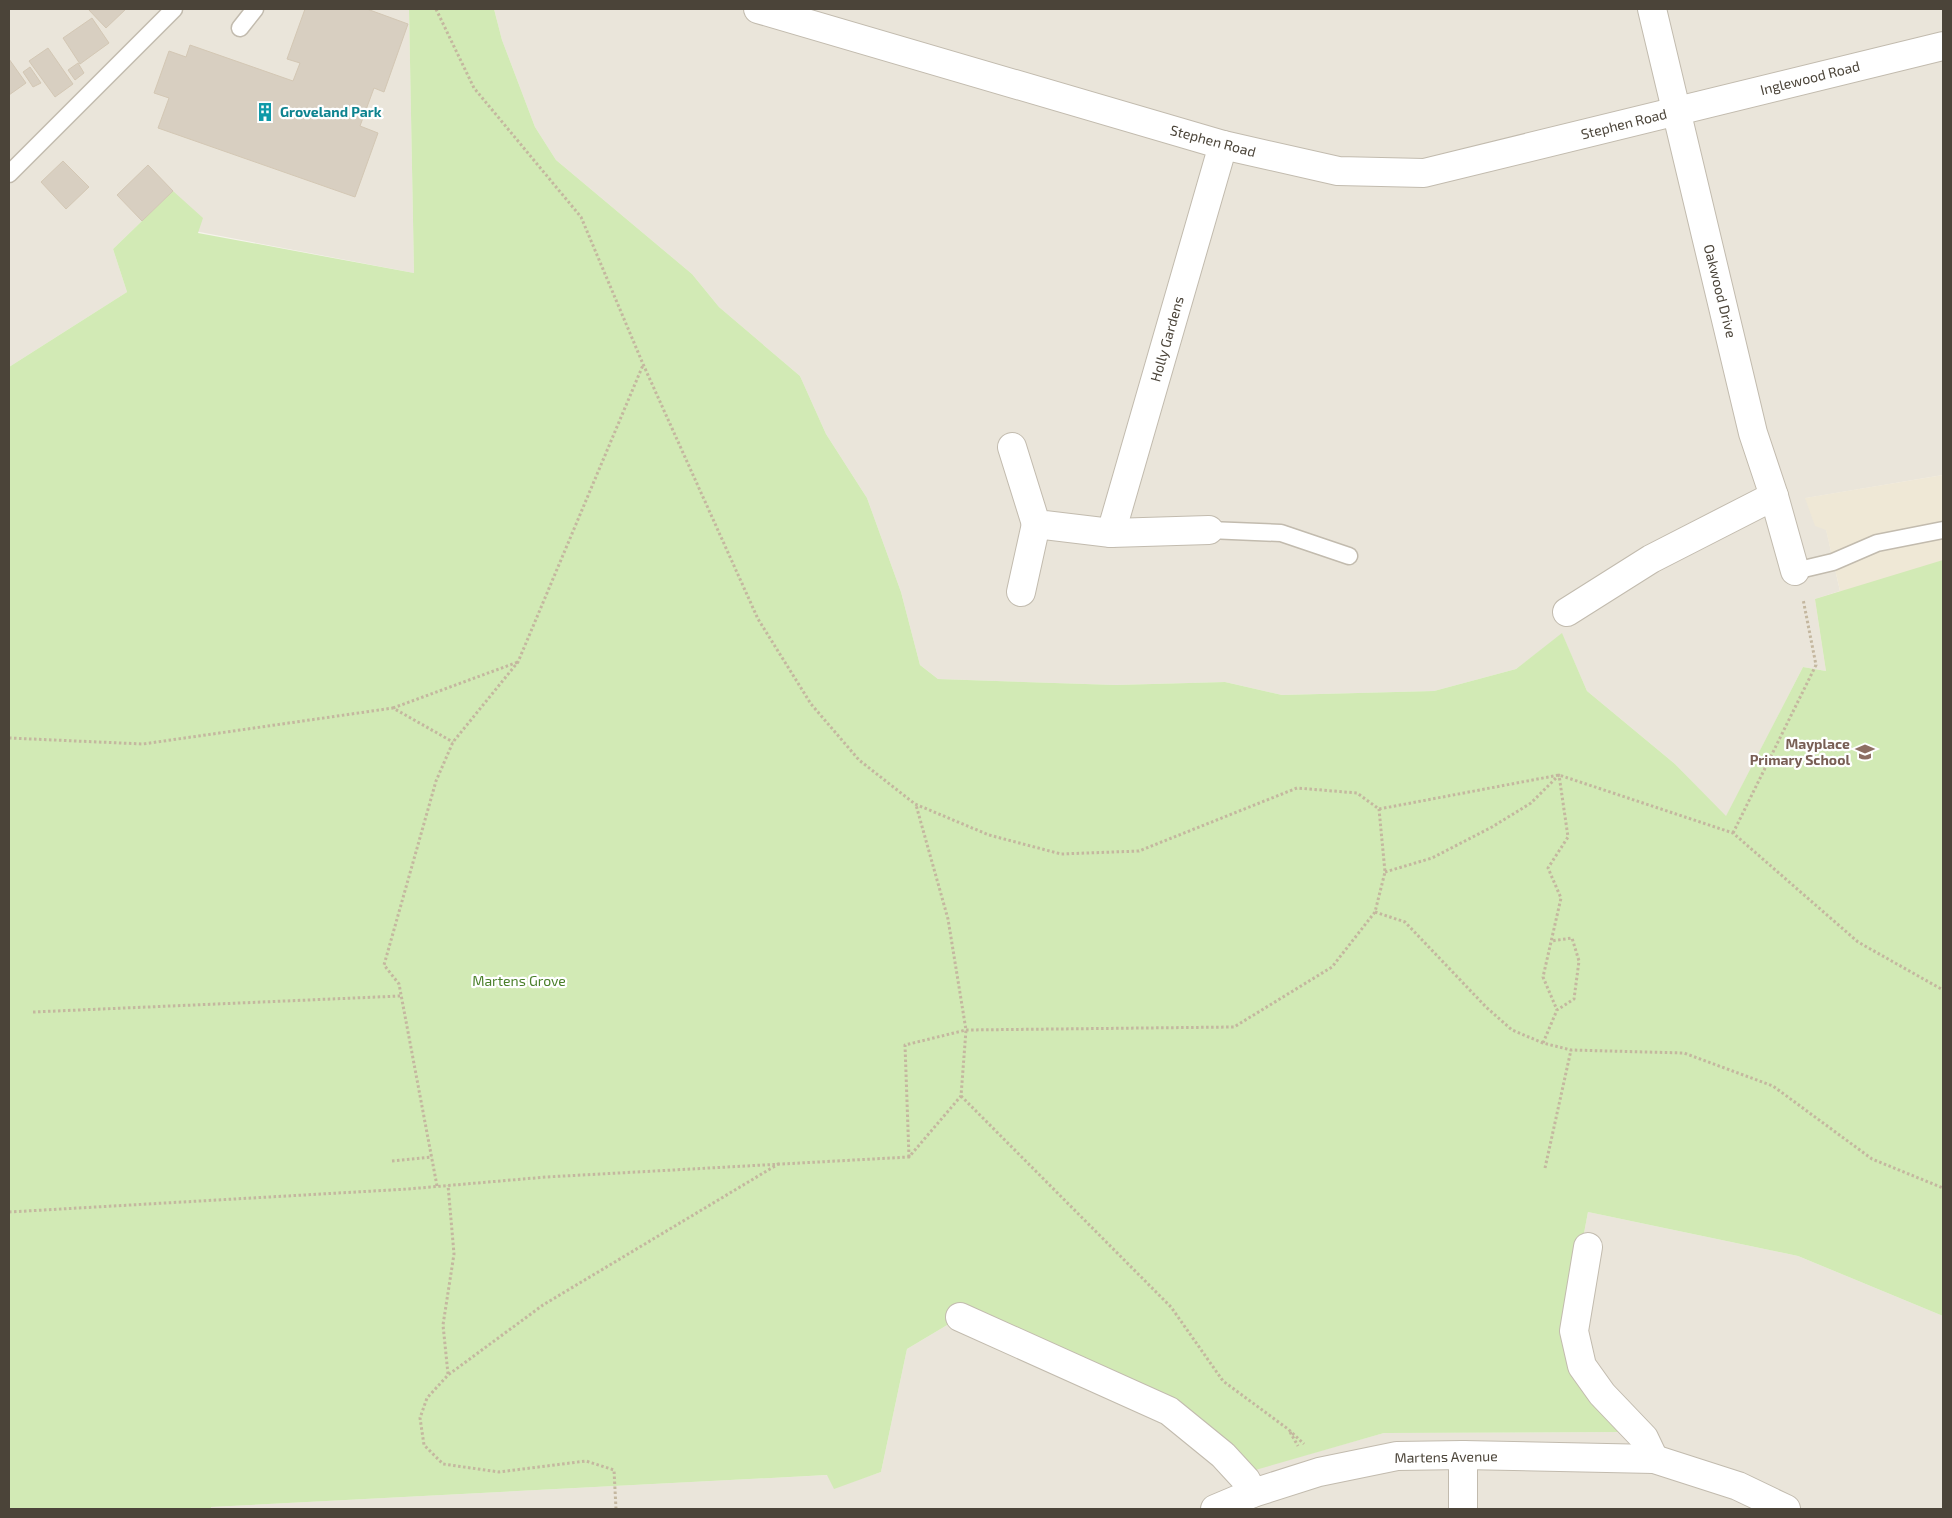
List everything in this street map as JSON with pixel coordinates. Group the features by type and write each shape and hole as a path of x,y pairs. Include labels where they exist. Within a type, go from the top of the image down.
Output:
{"street":[{"name":"Stephen Road","path":"758,9 1223,145 1338,171 1424,173 1676,111"},
{"name":"Oakwood Drive","path":"1652,9 1753,433 1774,496 1795,572"},
{"name":"Inglewood Road","path":"1676,111 1943,46"},
{"name":"Holly Gardens","path":"1111,532 1223,145"},
{"path":"1012,447 1036,524 1021,592"},
{"path":"1567,612 1652,559 1774,496"},
{"path":"1036,524 1111,532 1209,530"},
{"path":"1588,1248 1574,1331 1582,1366 1602,1394 1644,1438 1654,1459"},
{"path":"960,1317 1169,1411 1223,1456 1246,1480 1254,1493"},
{"path":"1463,1455 1463,1509"},
{"name":"Martens Avenue","path":"1215,1509 1254,1493 1319,1472 1397,1456 1463,1455 1654,1459 1738,1486 1786,1509"}],"lane":[{"path":"9,174 174,9"},
{"path":"240,28 255,9"},
{"path":"1209,530 1281,533 1349,556"},
{"path":"1795,572 1833,562 1877,543 1943,530"}],"path":[{"path":"436,9 474,88 581,217 643,364 758,620 811,704 859,760 915,804 989,835 1061,854 1139,850 1297,788 1357,793 1379,809 1559,775 1733,833 1858,942 1943,990"},
{"path":"437,1186 399,984 384,965 436,781 453,742 518,662 643,364"},
{"path":"1733,833 1816,665 1803,600 1795,572"},
{"path":"9,738 143,744 393,708 518,662"},
{"path":"393,708 453,742"},
{"path":"1384,872 1432,858 1492,827 1531,803 1559,775"},
{"path":"1557,1010 1543,977 1562,898 1548,868 1568,837 1559,775"},
{"path":"9,1212 437,1186 546,1177 909,1157 961,1096 966,1030 948,919 915,804"},
{"path":"909,1157 906,1045 966,1030 1234,1027 1332,967 1376,912 1384,872 1379,809"},
{"path":"1376,912 1405,922 1493,1013 1512,1030 1543,1043 1571,1050 1684,1053 1773,1086 1872,1159 1943,1188"},
{"path":"1543,1043 1557,1010 1574,999 1579,960 1572,938 1551,941"},
{"path":"33,1012 400,996"},
{"path":"1545,1168 1571,1050"},
{"path":"961,1096 1172,1307 1223,1381 1288,1429"},
{"path":"392,1161 432,1157"},
{"path":"616,1509 614,1470 586,1462 499,1472 443,1464 424,1445 420,1418 427,1398 448,1374 542,1305 781,1163"},
{"path":"448,1185 454,1254 443,1325 448,1374"}],"shaded area":[{"path":"9,9 409,9 414,273 142,221 113,249 127,292 9,367"},
{"path":"494,9 1943,9 1943,475 1806,498 1826,529 1840,591 1815,599 1826,671 1803,667 1726,817 1675,764 1587,691 1562,634 1516,669 1434,691 1282,695 1225,682 1116,685 938,679 920,665 901,592 867,498 826,434 800,376 719,307 692,274 556,160 535,127 502,40"},
{"name":"Mayplace Primary School","path":"1943,475 1943,956 1826,671 1815,599 1840,591 1826,530 1815,526 1805,498"},
{"path":"1588,1212 1798,1256 1943,1316 1943,1509 211,1509 211,1507 828,1475 834,1488 881,1472 907,1349 969,1312 1252,1470 1384,1433 1619,1432 1567,1323"}],"green space":[{"name":"Martens Grove","path":"409,9 494,9 502,40 535,127 556,160 692,274 719,307 800,376 826,434 867,498 901,592 920,665 938,679 1116,685 1225,682 1282,695 1434,691 1516,669 1562,633 1587,691 1675,764 1726,816 1803,667 1826,671 1815,599 1943,560 1943,1316 1798,1256 1588,1212 1567,1323 1620,1432 1384,1433 1252,1471 969,1312 907,1349 881,1472 834,1489 827,1475 211,1507 211,1509 9,1509 9,367 127,292 113,249 173,191 203,218 198,233 414,273"}],"building":[{"path":"88,9 126,9 106,28"},
{"name":"Groveland Park","path":"305,9 367,9 408,24 384,92 374,88 360,126 378,133 355,197 158,128 169,98 154,93 169,51 186,57 190,45 293,81 300,63 287,59"},
{"path":"92,18 109,43 80,64 63,38"},
{"path":"48,48 73,84 55,97 29,61"},
{"path":"9,59 26,83 9,95"},
{"path":"78,63 84,73 75,80 68,70"},
{"path":"30,67 41,83 33,87 23,72"},
{"path":"63,161 89,187 66,209 41,182"},
{"path":"148,165 173,191 142,221 117,195"}],"place":[{"name":"Groveland Park","path":"265,112"},
{"name":"Mayplace Primary School","path":"1865,752"}]}
